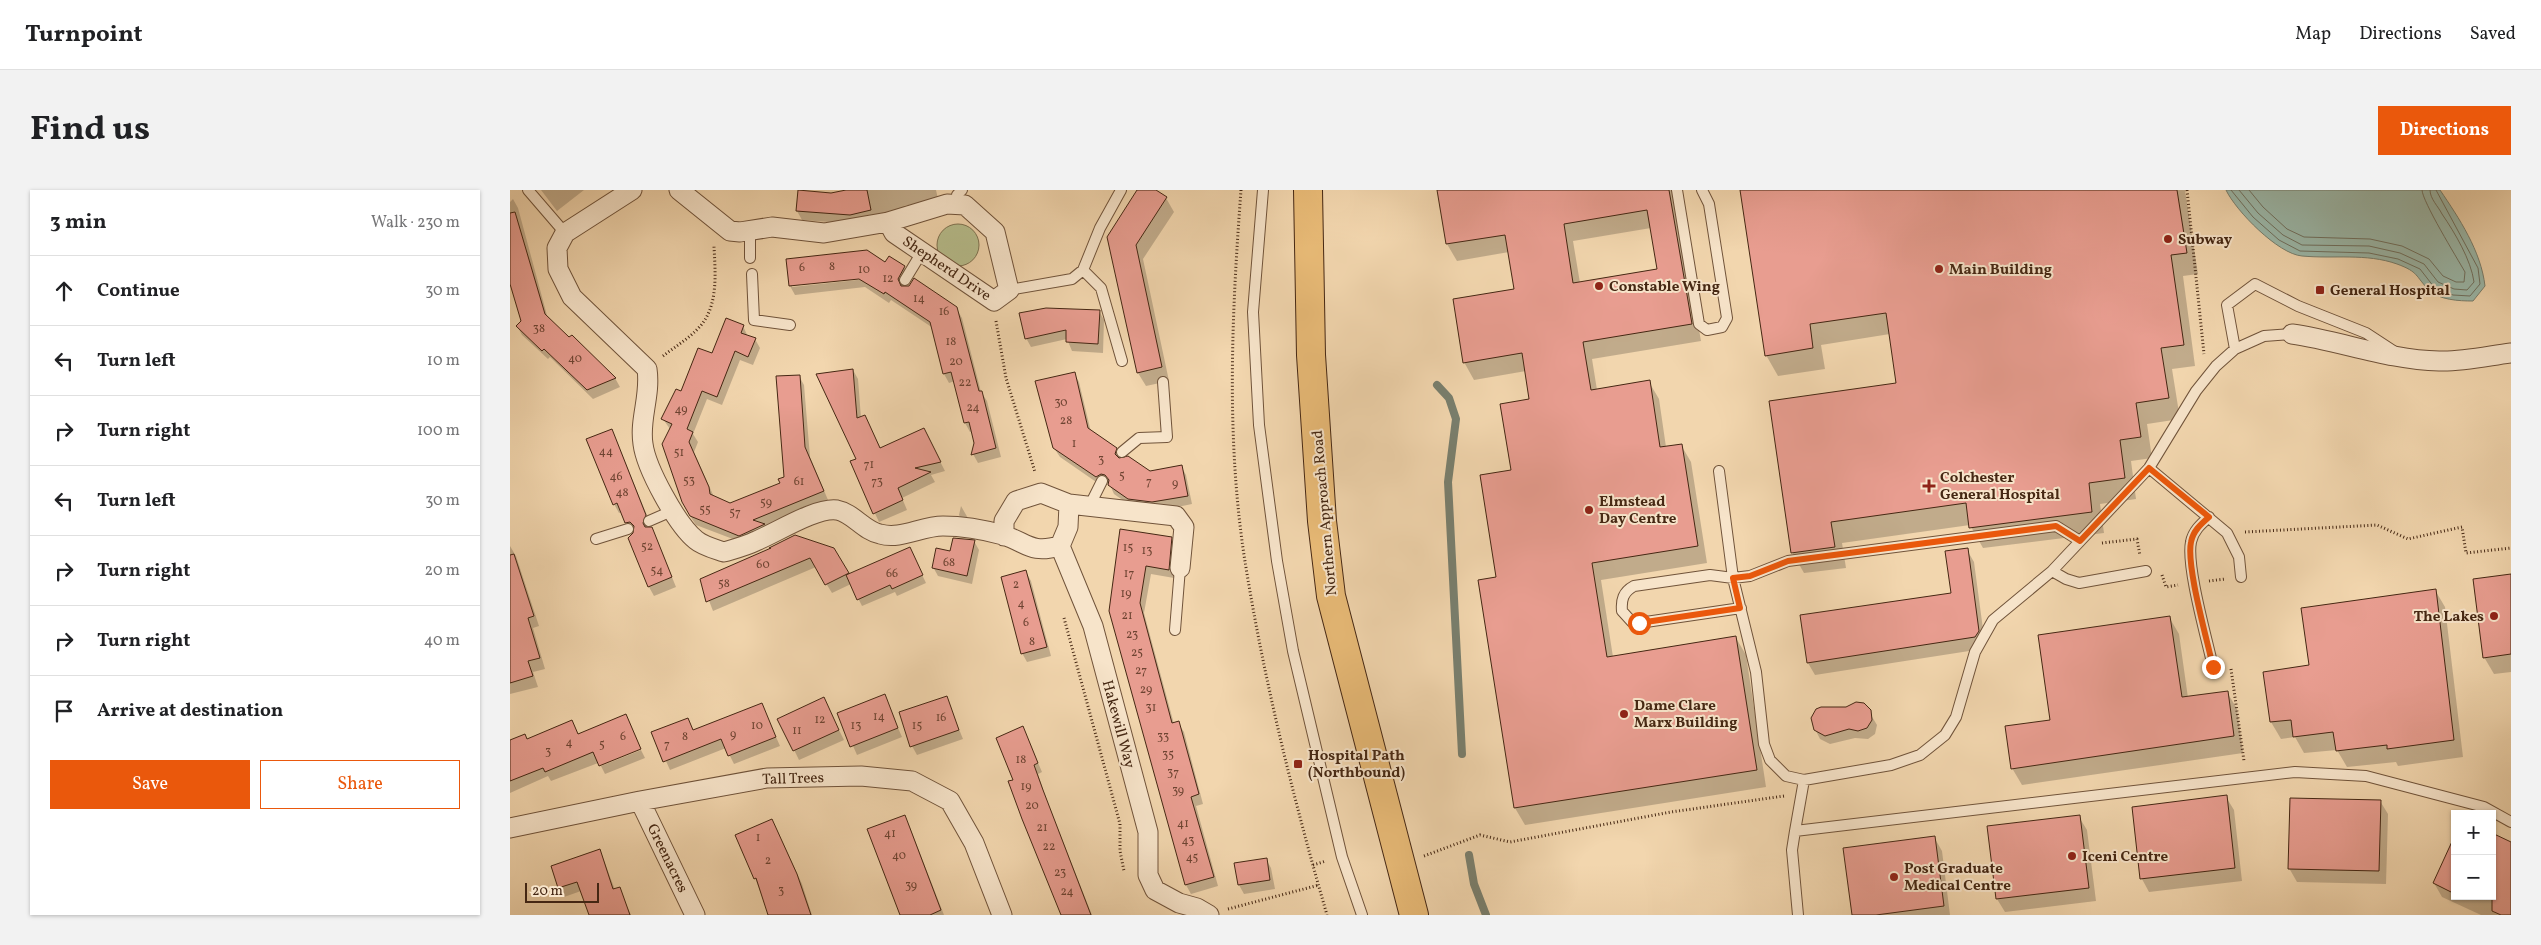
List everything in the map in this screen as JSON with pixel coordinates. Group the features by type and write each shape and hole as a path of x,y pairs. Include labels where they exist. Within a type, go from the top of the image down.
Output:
{"main road":[{"name":"Northern Approach Road","path":"1308,190 1311,356 1322,520 1331,596 1414,915"}],"street":[{"path":"632,190 565,233 557,248 558,270 572,297 646,368 649,384 643,422 643,444 650,466 672,511 696,540 724,552 754,542 818,513 836,510 851,516 878,534 892,536 924,528 943,526 1004,536 1028,548 1050,549 1060,546 1068,527 1069,504"},
{"name":"Shepherd Drive","path":"678,190 713,219 730,230 750,231 772,227 824,233 888,222 947,204 960,197 995,232 1009,290 994,301 894,233 888,222"},
{"path":"2292,334 2320,338 2354,348 2439,361 2511,353"},
{"path":"1004,536 1004,520 1016,501 1041,494 1069,504 1176,516 1184,527 1180,568"},
{"name":"Hakewill Way","path":"1060,546 1093,626 1148,832 1148,875 1155,890 1179,903 1216,913"},
{"name":"Tall Trees","path":"510,828 640,801 767,778 860,776 912,781 950,801 974,843 1002,915"},
{"name":"Greenacres","path":"640,801 695,915"}],"lane":[{"path":"528,190 565,233"},
{"path":"1009,290 1072,279 1083,270 1100,228 1121,190"},
{"path":"1262,190 1253,312 1259,426 1276,551 1293,651 1337,838 1362,915"},
{"path":"1677,190 1699,324 1707,330 1722,327 1727,318 1709,204 1702,190"},
{"path":"750,231 750,258"},
{"path":"905,280 922,252"},
{"path":"1083,270 1102,288 1122,361"},
{"path":"752,274 754,320 790,325"},
{"path":"2235,349 2227,305 2255,284 2298,306 2366,332 2402,356"},
{"path":"1719,470 1733,578 1756,672 1764,744 1770,760 1786,776 1804,780 1891,765 1920,755 1945,735 1956,717 1975,652 1993,620 2052,571 2149,468 2196,392 2216,366 2235,349 2264,336 2292,334"},
{"path":"1122,452 1139,438 1167,436 1163,382"},
{"path":"2149,468 2227,533 2239,557 2241,577"},
{"path":"1088,507 1102,481"},
{"path":"648,520 672,511"},
{"path":"2209,517 2196,528 2191,541 2191,564 2213,667"},
{"path":"1740,608 1639,623 1632,622 1622,611 1622,598 1634,586 1710,575 1733,578 1750,576 1788,561 2056,526 2080,541"},
{"path":"596,539 628,529"},
{"path":"1175,630 1180,568"},
{"path":"2052,571 2066,580 2079,583 2146,571"},
{"path":"1795,831 2295,772 2366,776 2484,807 2511,822"},
{"path":"1798,915 1792,850 1804,780"}],"path":[{"path":"2187,190 2204,355 2216,366"},
{"path":"646,368 693,333 706,317 715,289 713,219"},
{"path":"2227,533 2377,525 2408,538 2462,528 2466,553 2511,548"},
{"path":"2213,667 2230,663 2247,778"},
{"path":"1417,859 1480,835 1510,842 1680,811 1773,796 1802,794"},
{"path":"1216,913 1319,885 1327,915"}],"green space":[{"path":"954,224 962,224 973,230 979,245 973,260 962,266 954,266 943,260 937,249 937,241 943,230"}],"water":[{"path":"2226,190 2440,190 2468,235 2479,260 2485,286 2473,301 2450,299 2433,293 2413,272 2397,264 2374,259 2314,257 2292,253 2270,240 2248,220"}],"building":[{"path":"798,190 831,193 846,190 867,190 871,210 850,215 796,211"},
{"path":"1137,190 1156,190 1167,197 1136,245 1162,367 1137,373 1107,237"},
{"path":"1437,190 1669,190 1692,324 1583,342 1591,390 1650,380 1660,447 1682,444 1698,546 1592,563 1607,657 1736,636 1757,770 1514,808 1478,580 1496,577 1480,475 1511,470 1500,404 1529,399 1522,353 1463,363 1453,299 1514,289 1505,235 1446,244","holes":["1647,210 1657,269 1573,283 1564,224"]},
{"path":"1740,190 2177,190 2187,253 2171,255 2184,345 2161,348 2169,398 2136,403 2141,437 2120,440 2125,478 2089,483 2092,512 1969,528 1966,503 1831,522 1835,547 1791,553 1769,401 1896,383 1886,313 1810,324 1813,348 1765,356"},
{"path":"515,212 545,314 569,337 572,335 616,378 587,390 544,349 542,351 516,326 521,321 510,284 510,213"},
{"path":"867,250 885,262 889,256 905,266 898,279 901,286 909,286 914,278 957,307 979,391 982,391 996,448 971,455 974,443 969,422 964,423 951,372 943,374 930,322 885,292 884,294 859,279 789,286 786,259"},
{"path":"1046,308 1100,310 1098,344 1066,342 1066,330 1025,339 1019,313"},
{"path":"726,318 744,325 741,333 756,338 748,357 735,351 717,397 702,391 687,429 693,432 689,442 709,487 710,494 730,503 780,483 778,479 784,477 776,376 800,375 805,447 824,491 753,520 765,524 739,536 690,516 682,502 662,444 672,424 661,419 676,389 681,391 698,348 712,353"},
{"path":"853,369 857,418 865,415 880,448 924,428 941,462 915,468 931,472 898,488 903,500 873,514 850,461 856,459 816,374"},
{"path":"1075,372 1088,428 1117,448 1115,454 1119,458 1128,456 1150,471 1182,465 1188,496 1152,502 1128,499 1108,485 1109,480 1105,475 1101,474 1096,477 1053,448 1035,381"},
{"path":"612,429 646,515 643,523 645,527 652,527 672,577 648,587 628,538 633,533 634,526 630,522 625,523 617,503 613,505 586,439"},
{"path":"1120,529 1172,537 1169,570 1146,566 1140,603 1172,723 1179,721 1199,794 1191,797 1214,877 1185,885 1109,611"},
{"path":"795,535 834,548 849,573 825,585 810,558 706,602 700,579 771,548 769,548"},
{"path":"953,538 975,540 967,576 932,568 936,548 950,551"},
{"path":"910,547 923,575 892,589 890,585 857,600 846,575"},
{"path":"1968,548 1979,631 1975,637 1807,663 1800,615 1951,593 1945,551"},
{"path":"514,554 534,616 528,618 540,658 528,661 533,676 510,683 510,555"},
{"path":"1026,570 1047,647 1021,654 1001,577"},
{"name":"The Lakes","path":"2511,574 2511,654 2483,658 2473,579"},
{"path":"2436,589 2454,740 2387,749 2387,745 2336,751 2333,732 2293,737 2291,720 2270,722 2263,672 2309,665 2301,608"},
{"path":"2170,616 2182,697 2228,691 2234,736 2011,769 2005,726 2050,720 2038,635"},
{"path":"885,694 898,728 850,747 837,713"},
{"path":"947,696 959,730 910,747 899,712"},
{"path":"824,697 839,730 793,751 777,719"},
{"path":"1856,702 1864,703 1871,710 1872,720 1867,728 1858,731 1849,729 1825,736 1814,730 1811,718 1816,709 1821,707 1846,707"},
{"path":"762,703 776,737 728,756 721,739 663,762 651,732 688,718 693,730"},
{"path":"626,714 641,749 599,766 593,752 545,772 543,768 510,781 510,740 525,734 527,739 572,720 578,734"},
{"path":"1023,726 1038,763 1034,765 1091,915 1061,915 1008,781 1013,780 996,738"},
{"path":"2227,795 2235,868 2140,879 2132,807"},
{"path":"2290,798 2381,800 2379,871 2288,869"},
{"path":"905,815 941,910 930,915 900,915 867,829"},
{"name":"Iceni Centre","path":"2080,815 2089,888 1996,899 1987,826"},
{"path":"772,819 797,874 811,915 768,915 756,878 754,879 735,835"},
{"path":"2496,835 2511,842 2511,915 2501,915 2492,911 2492,900 2496,900"},
{"name":"Post Graduate Medical Centre","path":"1935,836 1944,906 1876,915 1852,915 1843,848"},
{"path":"2451,844 2451,892 2433,883"},
{"path":"600,849 613,889 620,887 630,915 589,915 577,882 558,888 551,866"},
{"path":"1267,858 1270,880 1238,885 1234,863"}],"waterway":[{"path":"1437,385 1449,398 1456,419 1448,482 1462,754"},
{"path":"1469,855 1474,884 1486,915"}],"place":[{"name":"Subway","path":"2168,239"},
{"name":"Main Building","path":"1939,269"},
{"name":"Constable Wing","path":"1599,286"},
{"name":"General Hospital","path":"2320,290"},
{"name":"Colchester General Hospital","path":"1929,486"},
{"name":"Elmstead Day Centre","path":"1589,510"},
{"name":"The Lakes","path":"2494,616"},
{"name":"Dame Clare Marx Building","path":"1624,714"},
{"name":"Hospital Path (Northbound)","path":"1298,764"},
{"name":"Iceni Centre","path":"2072,856"},
{"name":"Post Graduate Medical Centre","path":"1894,877"}],"route":[{"path":"1639,623 1740,608 1733,578 1750,576 1788,561 2056,526 2080,541 2149,468 2209,517 2196,528 2191,541 2191,564 2213,667"}]}
